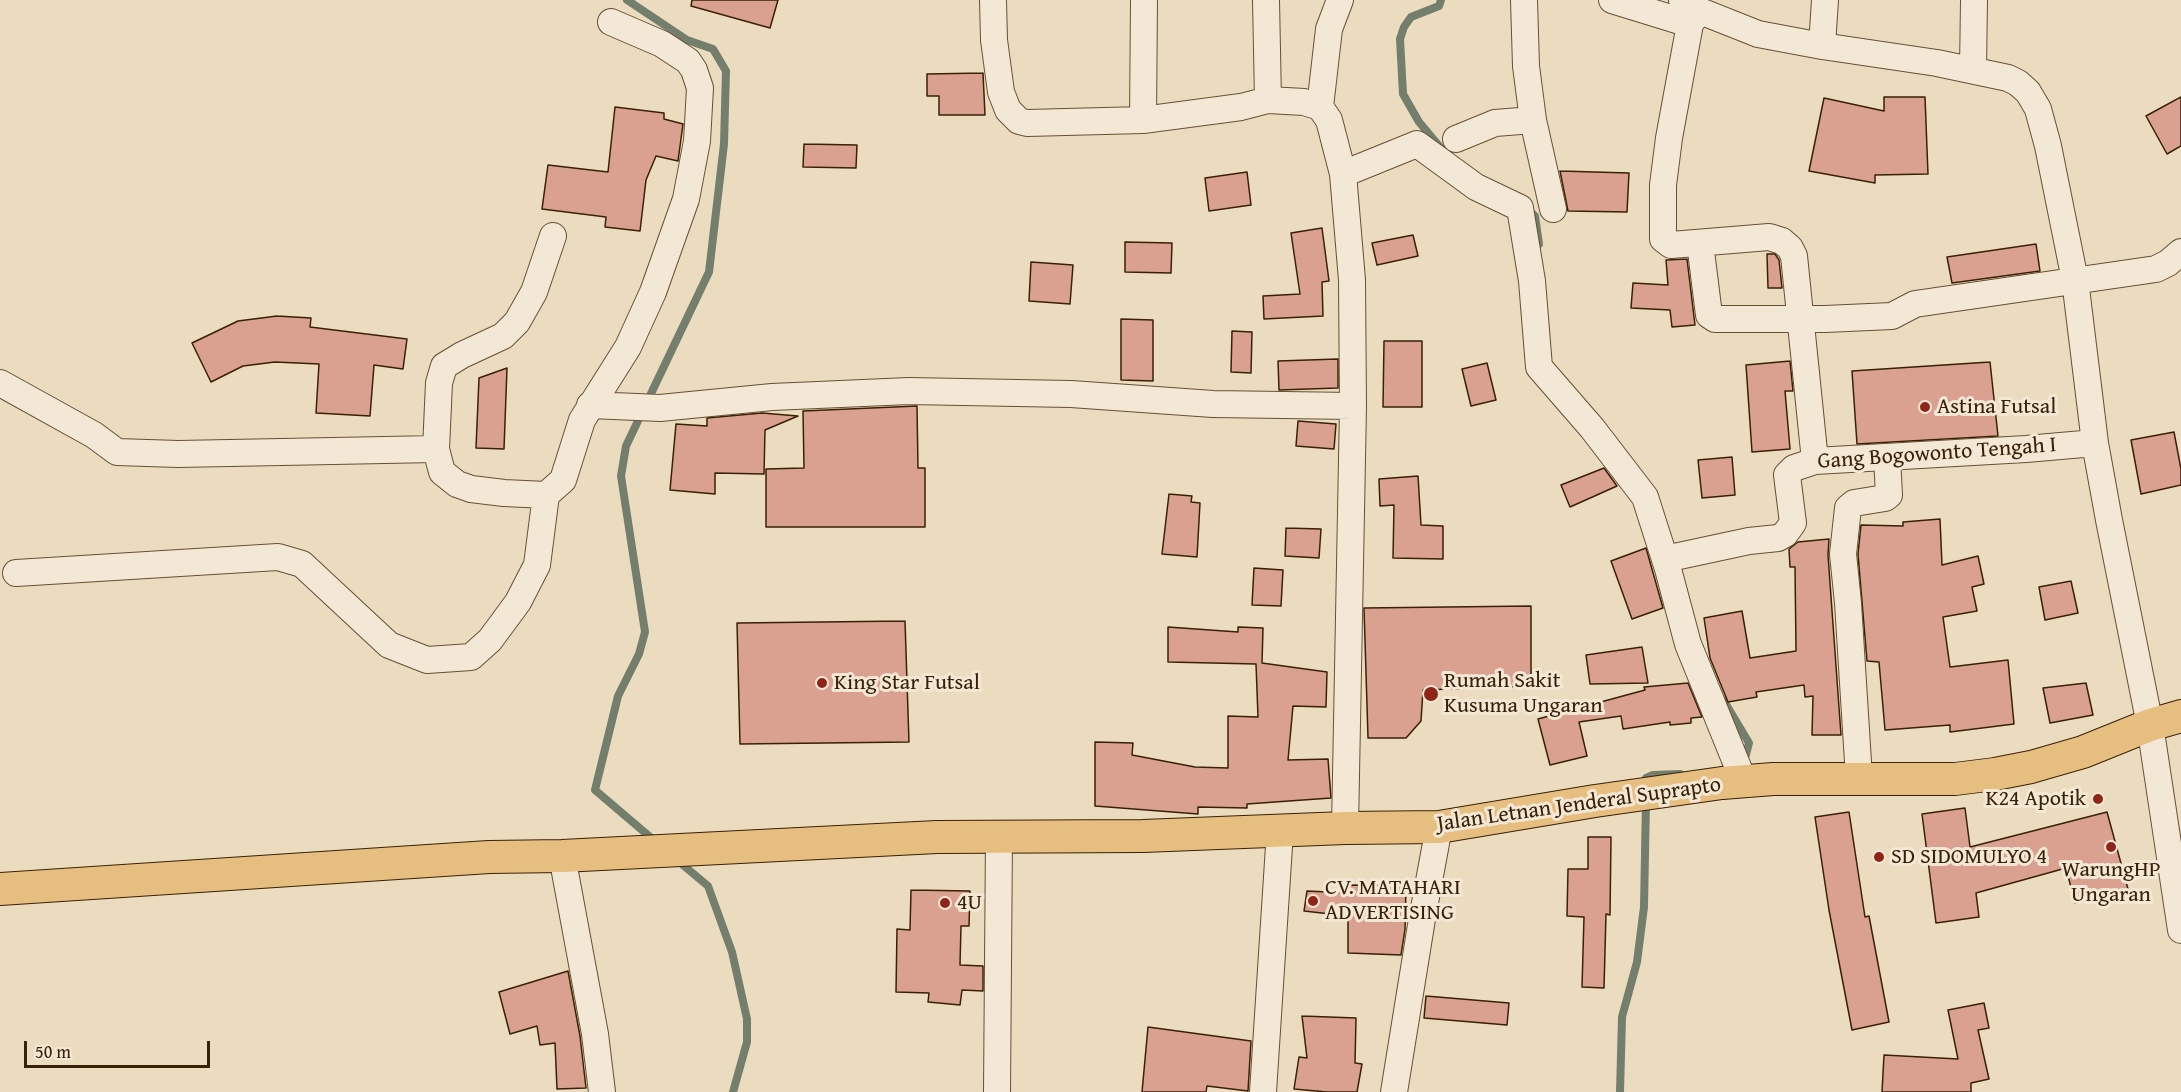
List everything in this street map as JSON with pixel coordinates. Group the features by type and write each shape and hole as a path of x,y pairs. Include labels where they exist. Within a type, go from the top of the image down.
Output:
{"main road":[{"name":"Jalan Letnan Jenderal Suprapto","path":"0,889 489,857 562,856 927,837 1143,836 1346,828 1439,827 1642,795 1740,774 1773,779 1955,779 1995,774 2031,767 2083,752 2150,725 2181,716"}],"street":[{"path":"993,0 994,40 1000,92 1008,110 1019,121 1027,123 1143,120 1241,107 1268,100 1304,102 1320,107 1329,120 1343,174 1352,280 1353,406 1346,828"},
{"path":"1143,0 1143,120"},
{"path":"1266,0 1268,100"},
{"path":"1320,107 1329,30 1340,0"},
{"path":"1524,0 1526,66 1533,120 1553,209"},
{"path":"1612,0 1691,12 1758,34 1973,70 2008,78 2028,92 2038,109 2048,146 2075,280 2095,442 2150,725 2181,930"},
{"path":"1822,46 1825,0"},
{"path":"1973,70 1974,0"},
{"path":"1691,12 1663,185 1663,238 1671,245 1769,237 1782,241 1790,248 1794,256 1815,461"},
{"path":"16,573 278,557 302,564 389,645 428,660 471,657 490,640 512,609 537,565 546,495 563,480 582,420 628,347 663,267 686,199 697,141 701,102 698,80 688,61 662,44 611,22"},
{"path":"1456,139 1495,123 1533,120"},
{"path":"1343,174 1417,144 1476,187 1520,208 1532,281 1539,367 1592,428 1645,497 1673,558 1688,644 1740,774"},
{"path":"546,495 471,489 457,484 442,472 436,449 439,383 444,366 503,336 518,322 534,292 553,236"},
{"path":"1700,243 1712,318 1799,319 1892,316 1915,304 2156,269 2181,252"},
{"path":"0,383 94,435 117,452 178,454 436,449"},
{"path":"590,405 660,408 772,397 909,391 1071,394 1213,404 1353,406"},
{"name":"Gang Bogowonto Tengah I","path":"1673,558 1749,541 1778,538 1785,534 1793,523 1787,475 1794,468 1815,461 2026,449 2095,442"},
{"path":"1858,778 1843,554 1848,508 1854,503 1885,498 1889,495 1887,457"},
{"path":"1394,1092 1439,827"},
{"path":"1263,1092 1280,831"},
{"path":"997,1092 999,836"},
{"path":"562,856 595,1034 602,1092"}],"building":[{"path":"692,0 778,0 770,28 691,6"},
{"path":"983,73 985,115 939,115 939,96 927,96 927,74"},
{"path":"1884,97 1925,97 1928,174 1875,175 1875,183 1809,171 1824,98 1884,111"},
{"path":"2181,97 2181,146 2167,154 2146,116"},
{"path":"615,107 664,113 664,119 683,124 678,161 656,156 646,180 640,231 605,227 606,217 542,209 548,165 608,172"},
{"path":"804,144 857,145 856,168 803,167"},
{"path":"1560,171 1629,173 1627,212 1568,211"},
{"path":"1247,172 1251,205 1209,211 1205,178"},
{"path":"1322,228 1329,281 1322,282 1323,316 1264,319 1263,296 1300,294 1291,233"},
{"path":"1413,235 1418,256 1377,265 1372,243"},
{"path":"1125,242 1172,243 1171,273 1125,272"},
{"path":"2036,244 2040,271 1952,283 1947,257"},
{"path":"1767,254 1775,254 1779,260 1782,288 1768,288"},
{"path":"1687,259 1695,325 1672,327 1670,310 1631,308 1633,283 1668,285 1666,260"},
{"path":"1031,262 1073,265 1070,304 1029,301"},
{"path":"277,316 311,318 310,327 407,339 403,369 374,365 370,416 316,413 319,364 275,362 243,366 211,382 192,343 238,321"},
{"path":"1121,319 1153,320 1153,381 1121,380"},
{"path":"1232,331 1252,332 1251,373 1231,372"},
{"path":"1384,341 1422,341 1422,407 1383,407"},
{"path":"1338,359 1338,388 1279,390 1278,361"},
{"path":"1790,361 1793,391 1785,391 1790,449 1752,452 1746,365"},
{"name":"Astina Futsal","path":"1990,362 1998,436 1857,444 1852,371"},
{"path":"1487,363 1496,400 1471,406 1462,369"},
{"path":"507,368 504,449 476,448 479,378"},
{"path":"917,406 918,468 925,468 925,527 766,527 766,469 804,468 803,411"},
{"path":"762,413 798,416 765,430 764,474 715,473 715,494 670,490 676,424 707,426 707,418"},
{"path":"1298,421 1336,424 1334,449 1296,446"},
{"path":"2174,432 2181,469 2181,485 2141,494 2131,440"},
{"path":"1732,457 1735,495 1702,498 1698,460"},
{"path":"1604,468 1617,486 1570,507 1561,485"},
{"path":"1418,476 1421,525 1443,526 1443,559 1393,558 1394,505 1380,506 1379,479"},
{"path":"1169,494 1192,496 1191,502 1200,503 1197,557 1162,554"},
{"path":"1940,519 1942,565 1978,556 1984,584 1972,587 1977,611 1943,617 1950,667 2008,660 2014,724 1950,732 1950,725 1885,730 1879,662 1867,661 1858,554 1861,525 1903,526 1903,522"},
{"path":"1286,528 1321,529 1319,558 1285,556"},
{"path":"1829,539 1828,555 1841,735 1812,735 1813,696 1805,697 1804,685 1756,692 1757,697 1728,702 1710,658 1704,618 1742,611 1750,658 1796,651 1795,567 1790,567 1789,549 1798,542"},
{"path":"1646,548 1663,608 1632,619 1611,561"},
{"path":"1254,568 1283,570 1281,606 1252,605"},
{"path":"2071,581 2078,613 2045,620 2039,587"},
{"path":"1531,606 1531,686 1423,690 1421,721 1406,738 1368,738 1364,608"},
{"name":"King Star Futsal","path":"905,621 909,742 740,744 737,623"},
{"path":"1168,627 1238,632 1238,627 1263,628 1262,663 1327,672 1326,707 1293,706 1288,760 1328,759 1331,798 1247,804 1247,808 1198,807 1198,814 1095,806 1095,742 1133,743 1132,755 1195,767 1228,768 1228,716 1258,717 1256,664 1168,662"},
{"path":"1642,647 1648,683 1590,684 1586,655"},
{"path":"1688,683 1702,717 1691,718 1691,723 1670,725 1670,722 1623,729 1621,716 1579,722 1587,756 1550,765 1538,719 1645,690 1644,687"},
{"path":"2086,683 2093,715 2050,723 2043,688"},
{"path":"1965,808 1970,847 2107,812 2128,889 2075,903 2066,868 1976,893 1979,917 1936,923 1922,814"},
{"path":"1849,812 1865,917 1869,916 1889,1022 1852,1030 1829,910 1815,817"},
{"path":"1588,837 1611,837 1610,915 1606,914 1604,988 1582,987 1584,917 1567,916 1568,869 1588,869"},
{"path":"1349,885 1406,886 1405,929 1401,955 1348,953 1348,916 1304,911 1307,891 1349,893"},
{"path":"911,890 970,891 969,926 961,926 960,965 983,966 983,991 962,990 960,1005 928,1002 929,993 896,992 897,929 910,930"},
{"path":"568,971 580,1036 586,1088 557,1089 555,1043 540,1045 537,1026 510,1034 499,992"},
{"path":"1426,996 1509,1003 1507,1025 1424,1018"},
{"path":"1984,1003 1989,1028 1978,1030 1989,1079 1971,1083 1971,1092 1882,1092 1884,1055 1958,1059 1948,1010"},
{"path":"1302,1016 1356,1018 1355,1063 1362,1064 1357,1092 1294,1089 1299,1057 1307,1058"},
{"path":"1148,1027 1251,1041 1248,1091 1207,1086 1206,1092 1142,1092"}],"waterway":[{"path":"627,0 687,40 713,49 726,71 724,144 709,272 626,446 621,476 645,632 639,654 618,696 595,790 656,842"},
{"path":"1440,147 1419,122 1403,94 1400,39 1411,17 1439,6 1441,0"},
{"path":"1527,209 1535,216 1539,244"},
{"path":"1724,701 1749,743 1744,762"},
{"path":"1646,786 1646,778 1653,775 1680,774"},
{"path":"1620,1092 1622,1017 1637,962 1644,907 1646,801"},
{"path":"677,860 708,886 732,952 747,1019 747,1042 733,1092"}],"place":[{"name":"Astina Futsal","path":"1925,407"},
{"name":"King Star Futsal","path":"822,683"},
{"name":"Rumah Sakit Kusuma Ungaran","path":"1431,694"},
{"name":"K24 Apotik","path":"2098,799"},
{"name":"WarungHP Ungaran","path":"2111,847"},
{"name":"SD SIDOMULYO 4","path":"1879,857"},
{"name":"CV. MATAHARI ADVERTISING","path":"1313,901"},
{"name":"4U","path":"945,903"}]}
